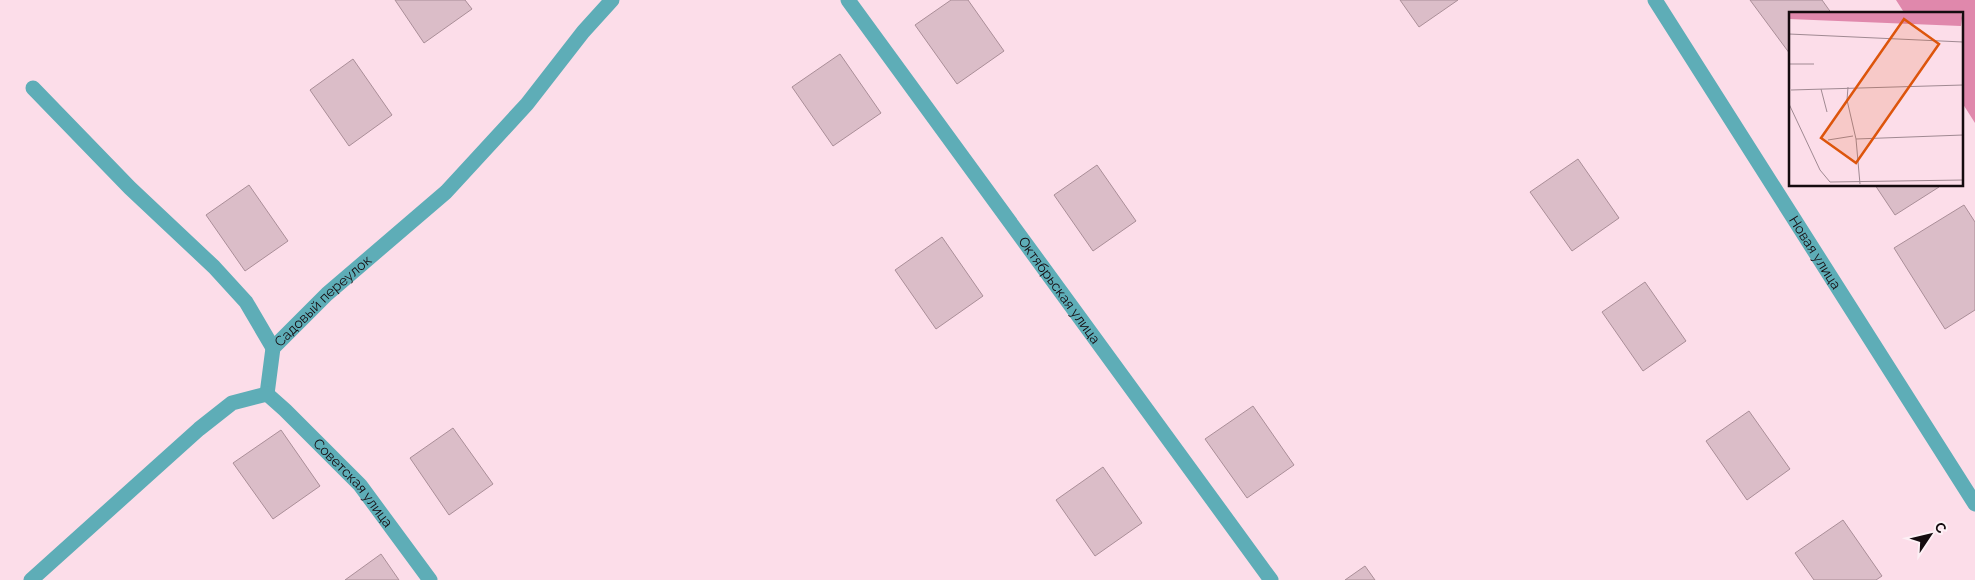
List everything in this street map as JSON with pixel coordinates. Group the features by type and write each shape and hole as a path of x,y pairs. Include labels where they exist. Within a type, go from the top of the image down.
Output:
{"street":[{"name":"Садовый переулок","path":"267,394 273,348 327,294 446,192 527,104 583,32 612,0"},
{"name":"Октябрьская улица","path":"848,0 1271,580"},
{"name":"Новая улица","path":"1655,0 1975,504"},
{"path":"33,88 130,188 227,281 246,302 273,348"},
{"path":"31,580 198,429 232,403 267,394"},
{"name":"Советская улица","path":"267,394 286,410 360,484 430,580"}],"shaded area":[{"path":"1896,0 1975,0 1975,123 1962,103 1962,12 1904,12"}],"building":[{"path":"395,0 465,0 472,9 424,43"},
{"path":"951,0 968,0 1004,51 957,84 915,25"},
{"path":"1400,0 1458,0 1419,27"},
{"path":"1750,0 1822,0 1831,12 1789,12 1789,53"},
{"path":"840,54 881,113 833,146 792,87"},
{"path":"353,59 392,115 349,146 310,90"},
{"path":"1578,159 1619,218 1572,251 1530,192"},
{"path":"1097,165 1136,221 1093,251 1054,195"},
{"path":"249,185 288,241 245,271 206,215"},
{"path":"1876,186 1938,186 1939,187 1895,215"},
{"path":"1964,205 1975,222 1975,310 1945,329 1894,248"},
{"path":"942,237 983,296 936,329 895,270"},
{"path":"1645,282 1686,341 1643,371 1602,312"},
{"path":"1253,406 1294,465 1247,498 1205,439"},
{"path":"1749,411 1790,469 1747,500 1706,441"},
{"path":"453,428 493,484 449,515 410,458"},
{"path":"281,430 320,486 273,519 233,463"},
{"path":"1103,467 1142,523 1095,556 1056,500"},
{"path":"1843,520 1882,576 1876,580 1814,580 1795,553"},
{"path":"381,554 399,580 345,580"},
{"path":"1365,566 1375,580 1345,580"}]}
